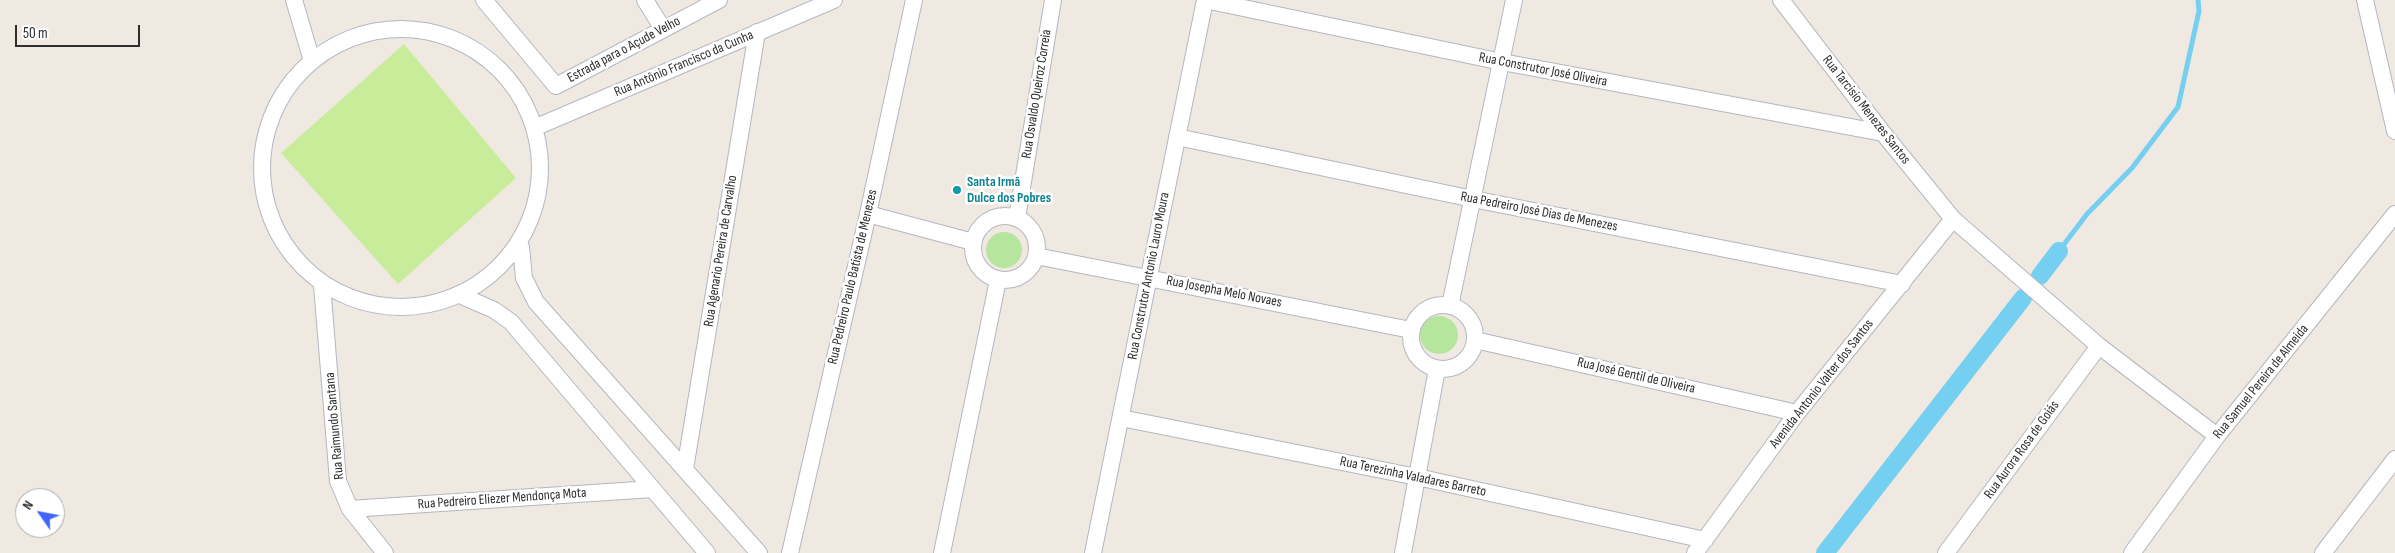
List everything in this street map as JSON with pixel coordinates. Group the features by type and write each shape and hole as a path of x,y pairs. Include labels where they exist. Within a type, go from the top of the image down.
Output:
{"street":[{"path":"294,0 312,61"},
{"name":"Estrada para o Açude Velho","path":"484,0 556,86 719,0"},
{"path":"645,0 663,29"},
{"name":"Rua Antônio Francisco da Cunha","path":"534,128 834,0"},
{"name":"Rua Pedreiro Paulo Batista de Menezes","path":"790,553 868,214 914,0"},
{"name":"Rua Osvaldo Queiroz Correia","path":"1017,218 1052,0"},
{"name":"Rua Construtor José Oliveira","path":"1205,0 1502,62 1883,134"},
{"name":"Rua Construtor Antonio Lauro Moura","path":"1093,553 1205,0"},
{"path":"1450,306 1514,0"},
{"name":"Rua Tarcisio Menezes Santos","path":"1781,0 1883,134 1953,218 2099,346 2217,436"},
{"path":"2365,0 2395,131"},
{"path":"521,247 462,296 411,308 365,304 322,285 289,254 267,213 260,167 268,122 290,81 325,50 367,31 413,28 458,40 496,65 524,102 534,128 540,172 531,215 521,247 524,278 536,302 759,553"},
{"name":"Rua Agenario Pereira de Carvalho","path":"685,470 757,32"},
{"name":"Rua Pedreiro José Dias de Menezes","path":"1177,137 1473,199 1902,284"},
{"path":"868,214 973,242"},
{"name":"Rua Samuel Pereira de Almeida","path":"2132,553 2217,436 2395,214"},
{"path":"1008,216 1017,218 1031,229 1037,247 1036,256 1026,273 1008,280 998,280 981,270 976,262 973,242 976,233 989,220 1008,216"},
{"name":"Avenida Antonio Valter dos Santos","path":"1700,547 1797,413 1953,218"},
{"name":"Rua Josepha Melo Novaes","path":"1036,256 1411,330"},
{"path":"942,553 998,280"},
{"name":"Rua Raimundo Santana","path":"322,285 338,481 350,509 385,553"},
{"path":"462,296 494,310 511,322 707,553"},
{"path":"1440,305 1450,306 1466,314 1471,322 1475,340 1468,356 1462,362 1446,369 1437,369 1419,359 1410,340 1411,330 1421,313 1440,305"},
{"name":"Rua José Gentil de Oliveira","path":"1475,340 1797,413"},
{"name":"Rua Aurora Rosa de Goiás","path":"1946,553 2099,346"},
{"path":"1403,553 1437,369"},
{"name":"Rua Terezinha Valadares Barreto","path":"1121,418 1417,477 1700,547"},
{"path":"2323,553 2395,459"},
{"name":"Rua Pedreiro Eliezer Mendonça Mota","path":"350,509 653,489"}],"green space":[{"path":"404,44 516,178 398,284 281,153"},
{"path":"1004,232 1016,238 1022,250 1016,262 1004,268 992,262 986,250 992,238"},
{"path":"1439,316 1452,322 1458,335 1452,348 1439,354 1426,348 1420,335 1426,322"}],"waterway":[{"path":"2059,251 2087,214 2132,168 2178,107 2199,11 2198,0"},
{"path":"2040,276 2059,251"},
{"path":"1825,553 2023,298"}],"place":[{"name":"Santa Irmã Dulce dos Pobres","path":"957,190"}]}
